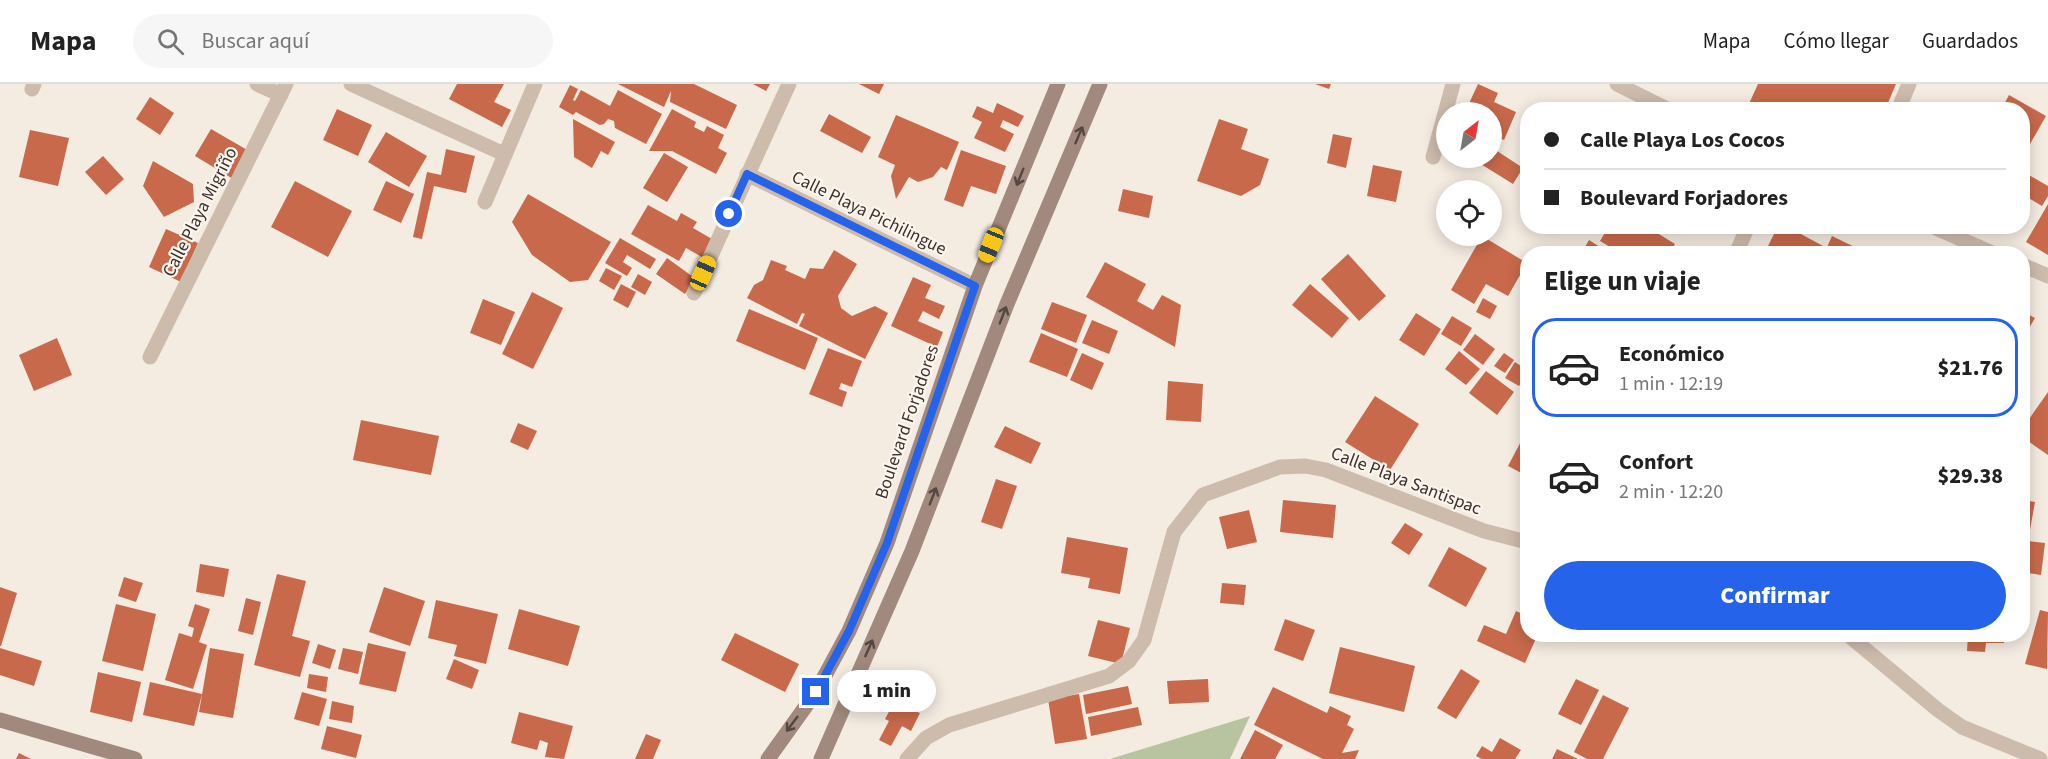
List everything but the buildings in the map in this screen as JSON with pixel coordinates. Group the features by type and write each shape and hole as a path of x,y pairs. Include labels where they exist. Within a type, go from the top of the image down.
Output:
{"main road":[{"name":"Boulevard Forjadores","path":"768,759 816,692 849,631 887,543 975,286 1058,84"},
{"path":"820,759 912,551 1007,304 1100,84"},
{"path":"0,720 135,759"}],"street":[{"path":"257,84 283,90"},
{"path":"351,84 504,154"},
{"path":"484,202 535,84"},
{"path":"694,292 789,84"},
{"path":"1433,158 1453,84"},
{"path":"1617,84 1653,102"},
{"path":"1901,102 1909,84"},
{"name":"Calle Playa Migriño","path":"150,357 283,90"},
{"name":"Calle Playa Pichilingue","path":"747,174 975,286"},
{"path":"1949,234 1977,246"},
{"path":"2030,268 2048,276"},
{"name":"Calle Playa Santispac","path":"908,759 926,738 949,725 1109,676 1129,661 1144,640 1174,532 1190,510 1203,495 1280,467 1305,466 1326,470 1484,531 1520,540"},
{"path":"1857,642 1938,710 1962,727 2040,759"}],"green space":[{"path":"1250,716 1230,759 1110,759"}],"route":[{"path":"729,214 747,174 975,286 887,543 849,631 816,692"}]}
